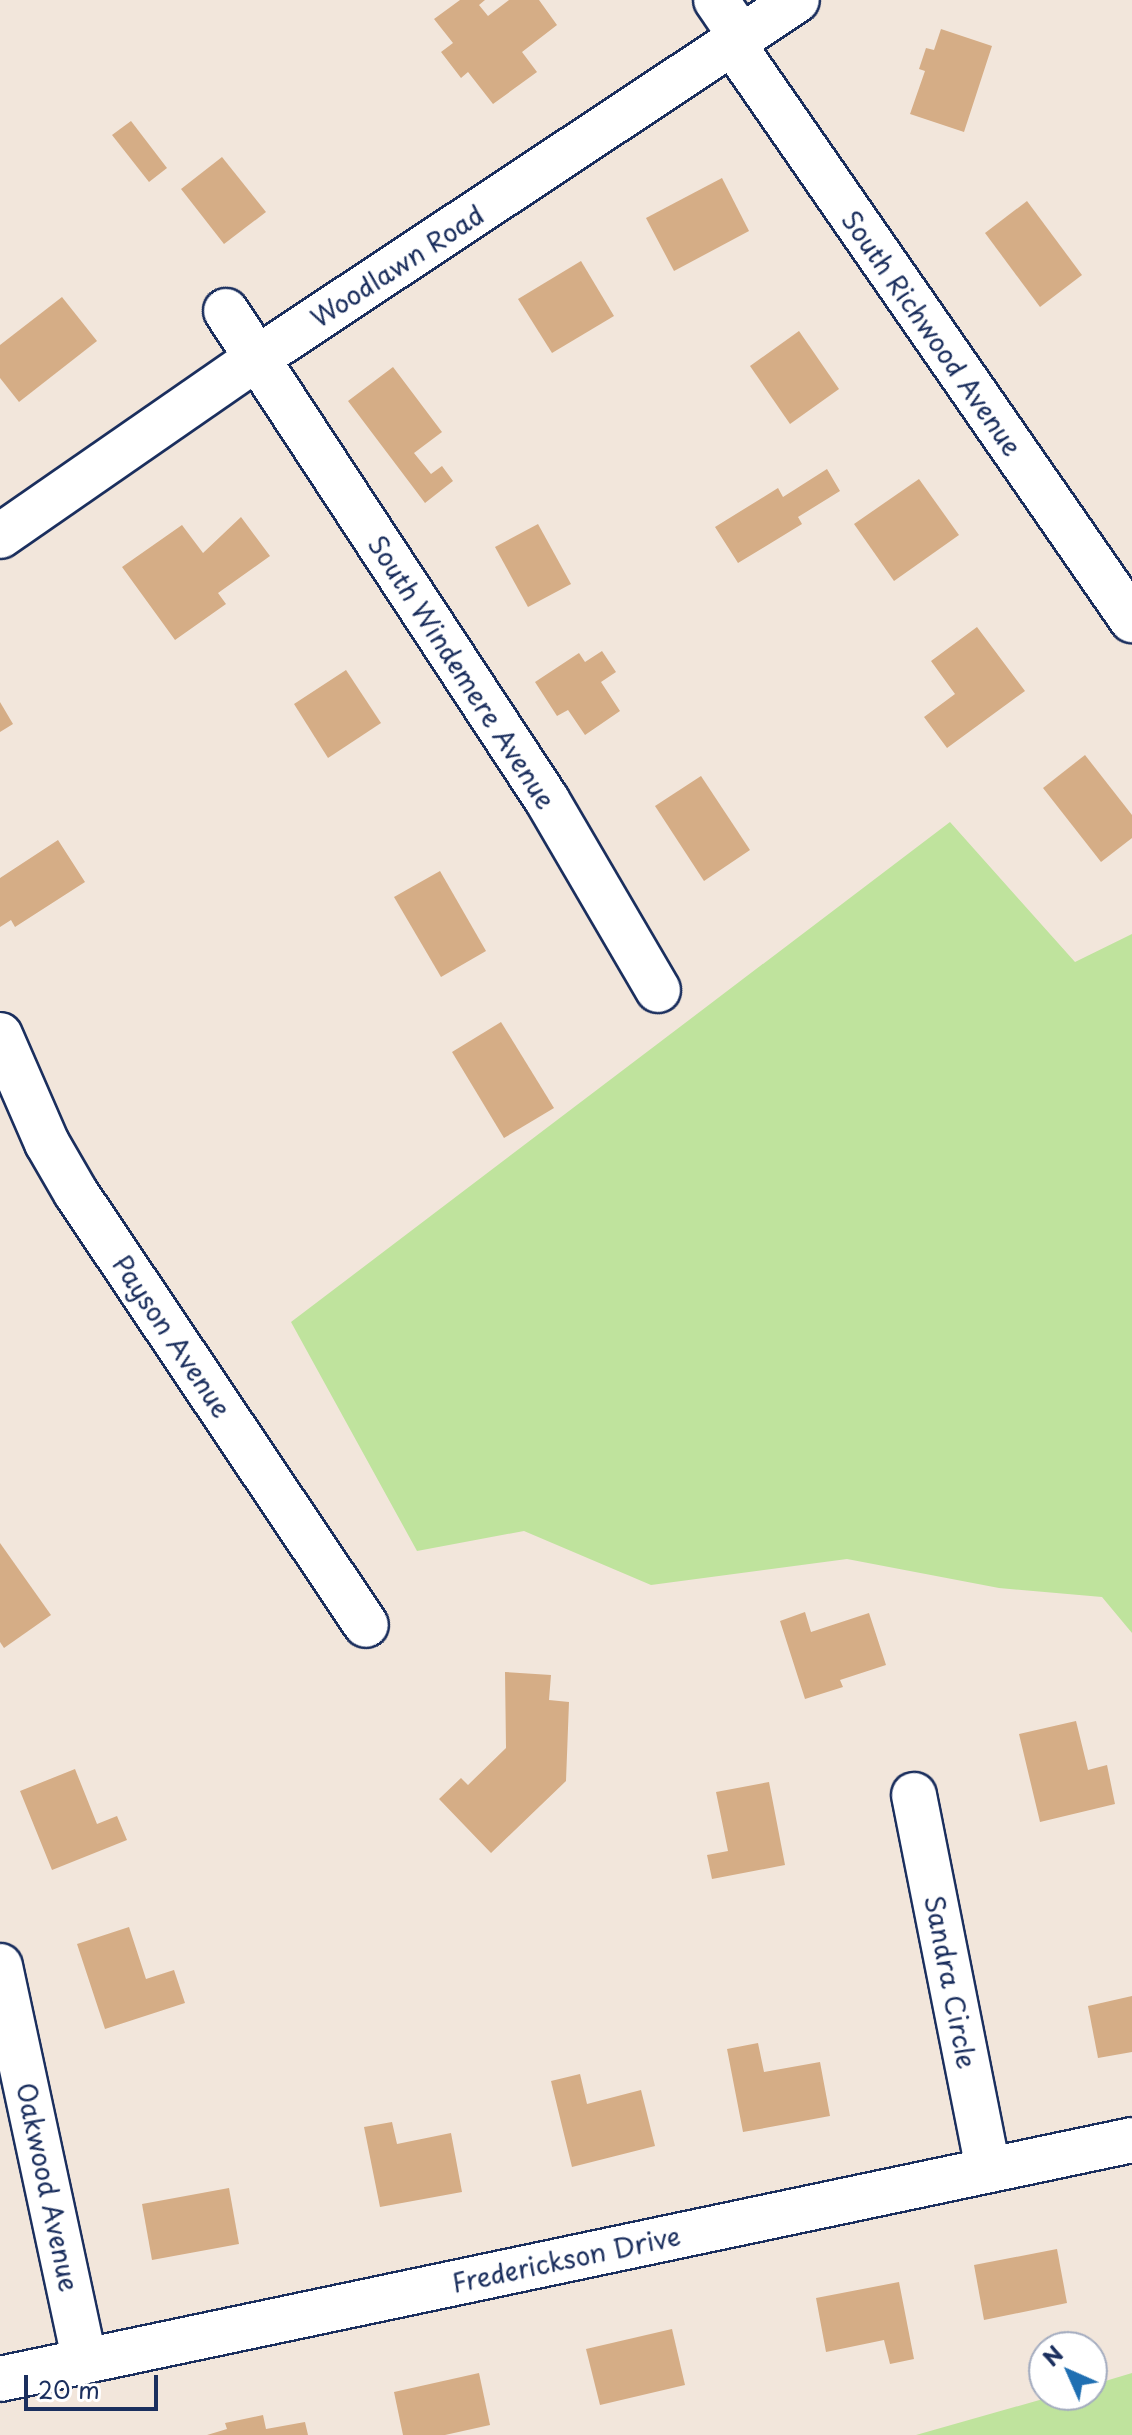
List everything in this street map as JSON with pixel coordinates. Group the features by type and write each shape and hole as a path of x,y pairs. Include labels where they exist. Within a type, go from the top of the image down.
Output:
{"street":[{"name":"South Richwood Avenue","path":"716,0 738,41 1132,620"},
{"name":"Woodlawn Road","path":"0,536 256,359 797,0"},
{"name":"South Windemere Avenue","path":"226,311 547,800 658,990"},
{"name":"Payson Avenue","path":"0,1035 47,1143 76,1193 366,1625"},
{"name":"Sandra Circle","path":"914,1795 988,2169"},
{"name":"Oakwood Avenue","path":"0,1966 85,2361"},
{"name":"Frederickson Drive","path":"0,2379 1132,2140"}],"green space":[{"path":"950,822 1075,962 1132,934 1132,1633 1102,1597 999,1588 847,1559 651,1585 524,1531 417,1551 291,1322"},
{"path":"1132,2373 1132,2435 916,2435 1028,2403 1028,2411 1108,2411 1108,2380"}],"building":[{"path":"460,0 485,0 479,5 488,16 509,0 539,0 557,25 522,52 537,72 493,104 468,72 461,78 441,52 453,43 434,19"},
{"path":"941,29 992,46 964,132 910,114 925,71 919,69 926,48 934,50"},
{"path":"131,121 167,168 149,182 112,135"},
{"path":"222,157 266,212 224,244 181,189"},
{"path":"722,178 749,231 674,271 646,218"},
{"path":"1027,201 1082,275 1040,307 985,233"},
{"path":"581,261 614,316 552,353 518,299"},
{"path":"62,297 97,341 19,402 0,378 0,345"},
{"path":"799,331 839,389 790,424 750,366"},
{"path":"393,367 442,432 414,453 431,474 442,466 453,481 425,503 348,401"},
{"path":"827,469 840,491 798,517 802,524 738,563 715,527 778,488 783,497"},
{"path":"919,479 959,535 894,581 854,524"},
{"path":"241,517 270,556 218,593 226,604 175,640 122,567 182,525 203,553"},
{"path":"538,524 571,584 528,607 495,547"},
{"path":"977,627 1025,691 947,748 924,717 955,694 931,661"},
{"path":"602,651 616,672 601,682 620,711 585,735 568,710 557,716 535,682 579,653 585,662"},
{"path":"346,670 381,723 328,758 294,704"},
{"path":"0,702 13,724 0,732"},
{"path":"1085,755 1132,815 1132,838 1101,862 1043,788"},
{"path":"701,776 750,850 704,881 655,806"},
{"path":"58,840 85,882 15,927 11,920 0,927 0,878"},
{"path":"440,871 486,951 441,977 394,897"},
{"path":"501,1022 554,1108 504,1138 452,1052"},
{"path":"0,1543 51,1615 4,1648 0,1642"},
{"path":"805,1612 811,1632 869,1613 886,1665 840,1680 843,1687 805,1699 780,1621"},
{"path":"505,1672 551,1675 549,1700 569,1702 566,1781 491,1853 439,1799 461,1778 468,1785 506,1748"},
{"path":"1076,1721 1088,1770 1107,1765 1115,1804 1040,1822 1019,1734"},
{"path":"75,1769 97,1824 117,1816 127,1840 52,1870 20,1791"},
{"path":"769,1782 785,1865 712,1879 707,1855 728,1851 716,1792"},
{"path":"129,1927 146,1979 174,1970 185,2003 105,2029 77,1944"},
{"path":"1132,1996 1132,2052 1098,2058 1088,2006"},
{"path":"758,2043 764,2072 820,2062 830,2116 743,2132 727,2049"},
{"path":"580,2074 587,2104 641,2090 655,2146 572,2167 551,2081"},
{"path":"392,2122 397,2144 451,2133 462,2192 380,2207 364,2127"},
{"path":"229,2188 239,2244 152,2260 142,2204"},
{"path":"1057,2249 1067,2303 984,2320 974,2265"},
{"path":"899,2282 914,2359 890,2364 884,2340 826,2352 816,2298"},
{"path":"672,2329 685,2385 600,2405 586,2349"},
{"path":"479,2373 490,2425 445,2435 403,2435 394,2392"},
{"path":"263,2415 266,2429 305,2422 308,2435 207,2435 227,2429 225,2423"}]}
